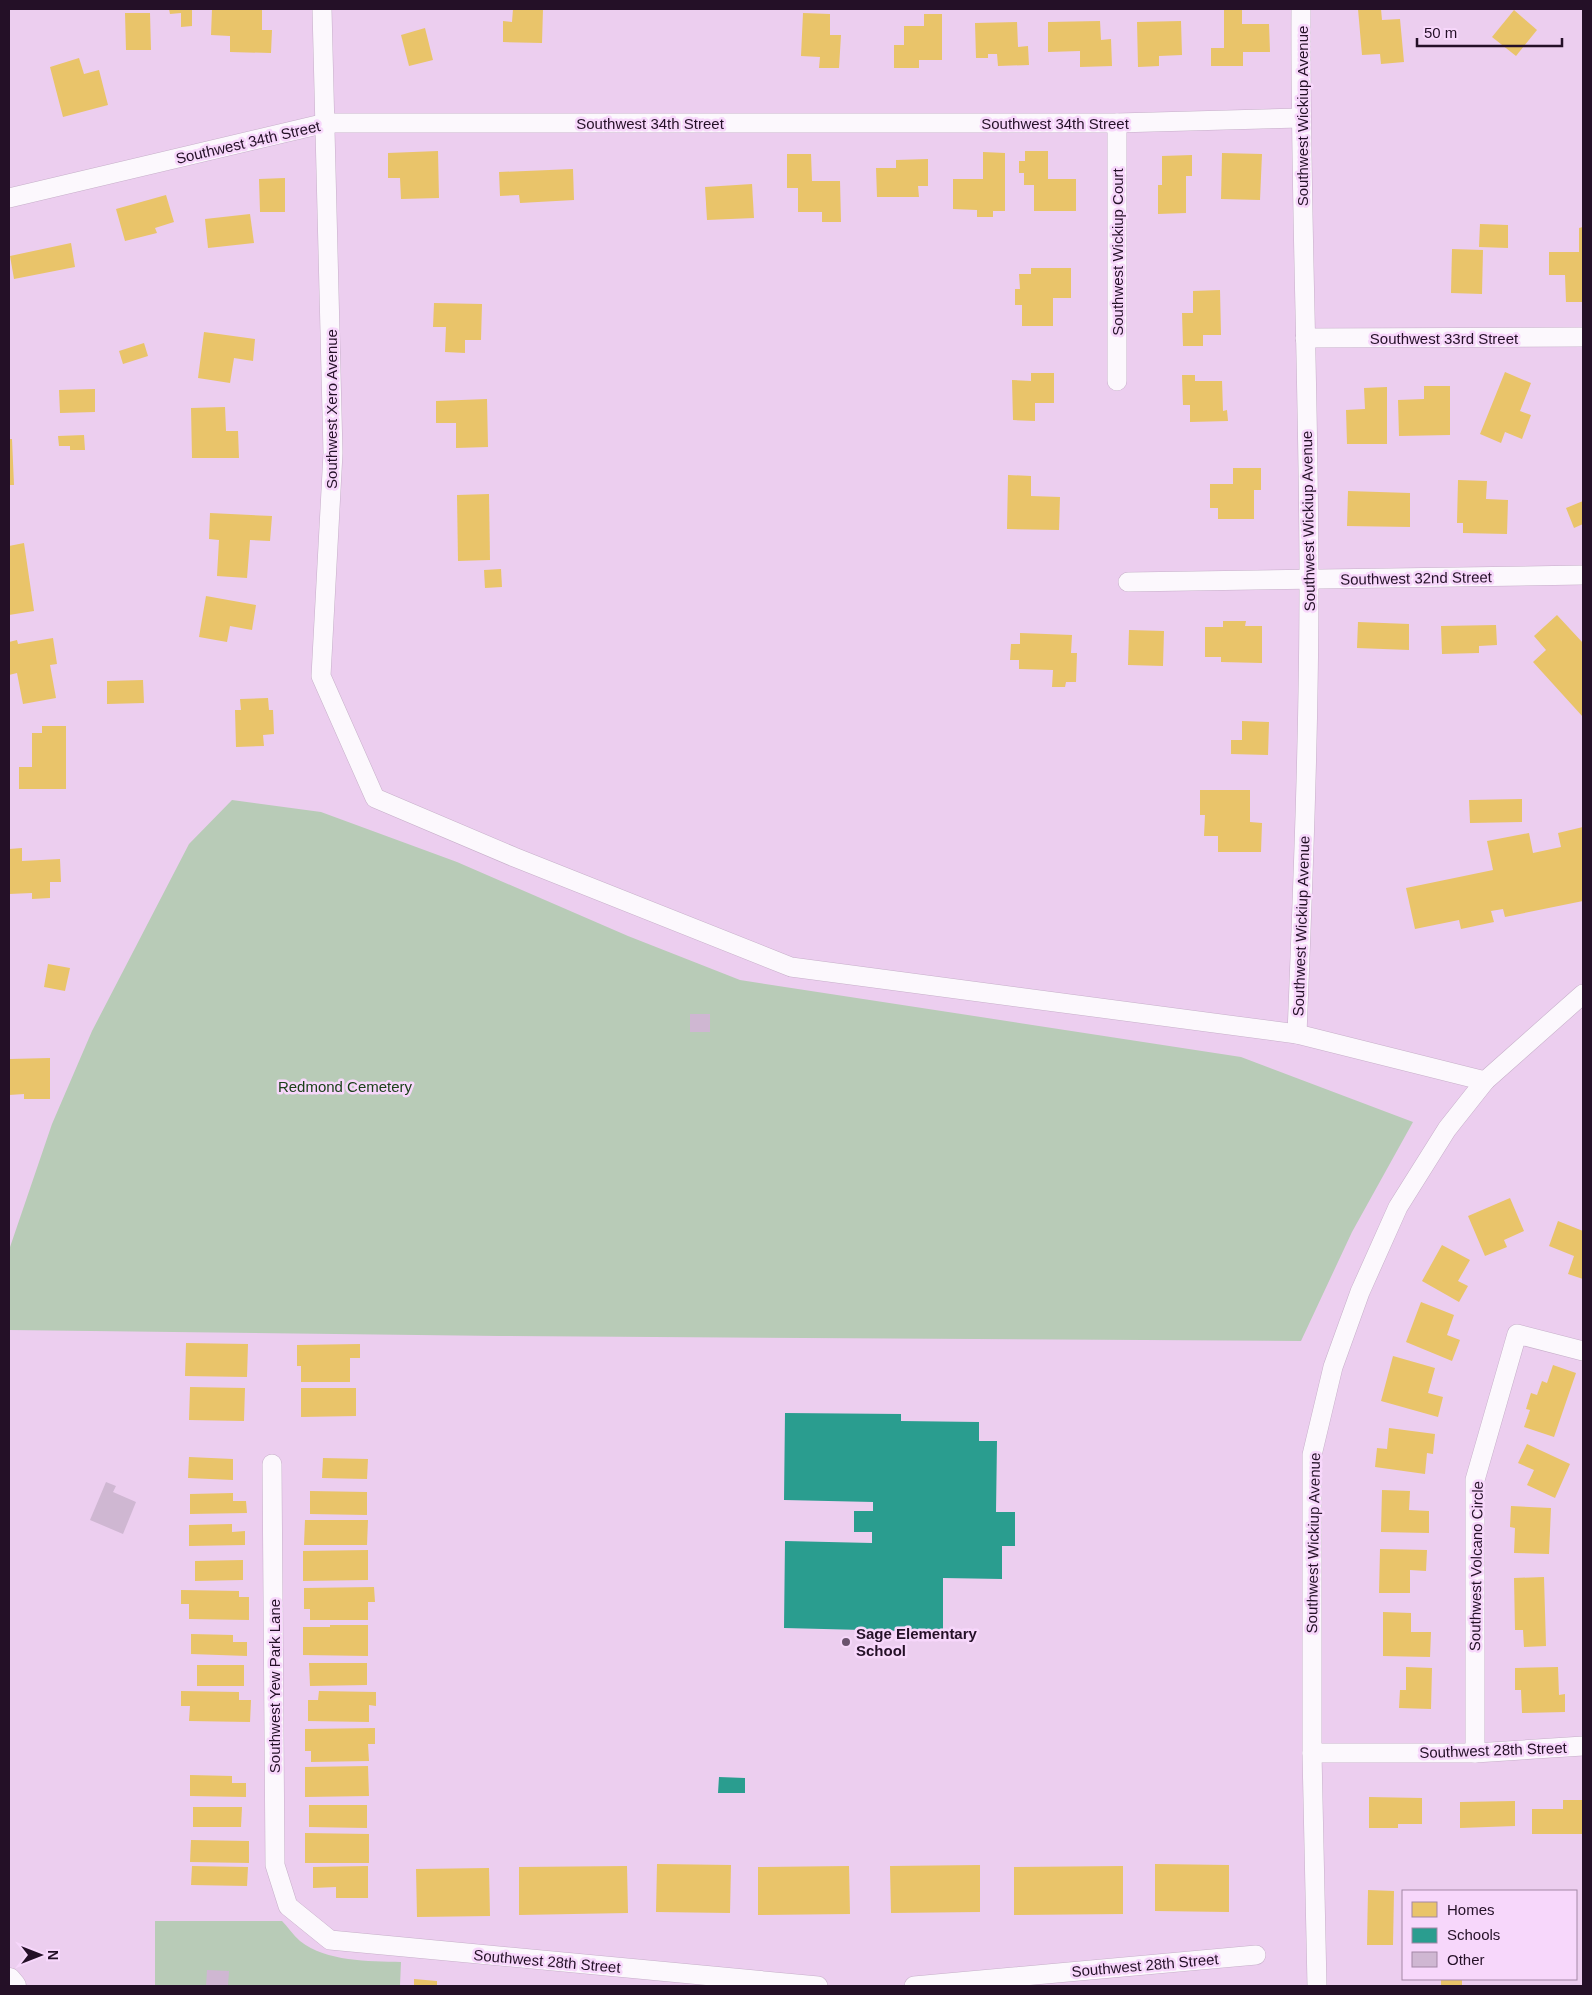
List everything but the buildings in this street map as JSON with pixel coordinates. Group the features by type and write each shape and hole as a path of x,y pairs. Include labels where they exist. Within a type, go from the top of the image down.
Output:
{"main road":[{"path":"9,1980 14,1986"}],"street":[{"name":"Southwest Xero Avenue","path":"322,9 333,453 321,676 375,798 514,858 791,967 1297,1034"},
{"name":"Southwest Wickiup Avenue","path":"1297,1034 1306,824 1309,580 1301,118 1301,9"},
{"name":"Southwest 34th Street","path":"9,198 326,123 1117,123 1301,118"},
{"name":"Southwest Wickiup Court","path":"1117,123 1117,381"},
{"name":"Southwest 33rd Street","path":"1305,338 1583,337"},
{"name":"Southwest 32nd Street","path":"1128,582 1583,575"},
{"name":"Southwest Wickiup Avenue","path":"1317,1986 1312,1753 1312,1455 1333,1366 1360,1292 1398,1207 1447,1129 1485,1081 1583,994"},
{"path":"1297,1034 1485,1081"},
{"name":"Southwest Volcano Circle","path":"1475,1753 1475,1480 1517,1334 1583,1351"},
{"name":"Southwest Yew Park Lane","path":"272,1464 275,1865 288,1906"},
{"name":"Southwest 28th Street","path":"1312,1753 1475,1753 1583,1746"},
{"name":"Southwest 28th Street","path":"288,1906 330,1940 818,1986"},
{"name":"Southwest 28th Street","path":"914,1986 1256,1955"}],"green space":[{"name":"Redmond Cemetery","path":"232,800 321,812 457,862 628,936 740,980 1241,1057 1413,1122 1352,1232 1301,1341 499,1336 9,1330 9,1250 52,1124 92,1031 189,844"},
{"path":"155,1921 282,1921 300,1941 323,1953 348,1959 401,1962 400,1986 155,1986"}],"place":[{"name":"Sage Elementary School","path":"846,1642"}]}
